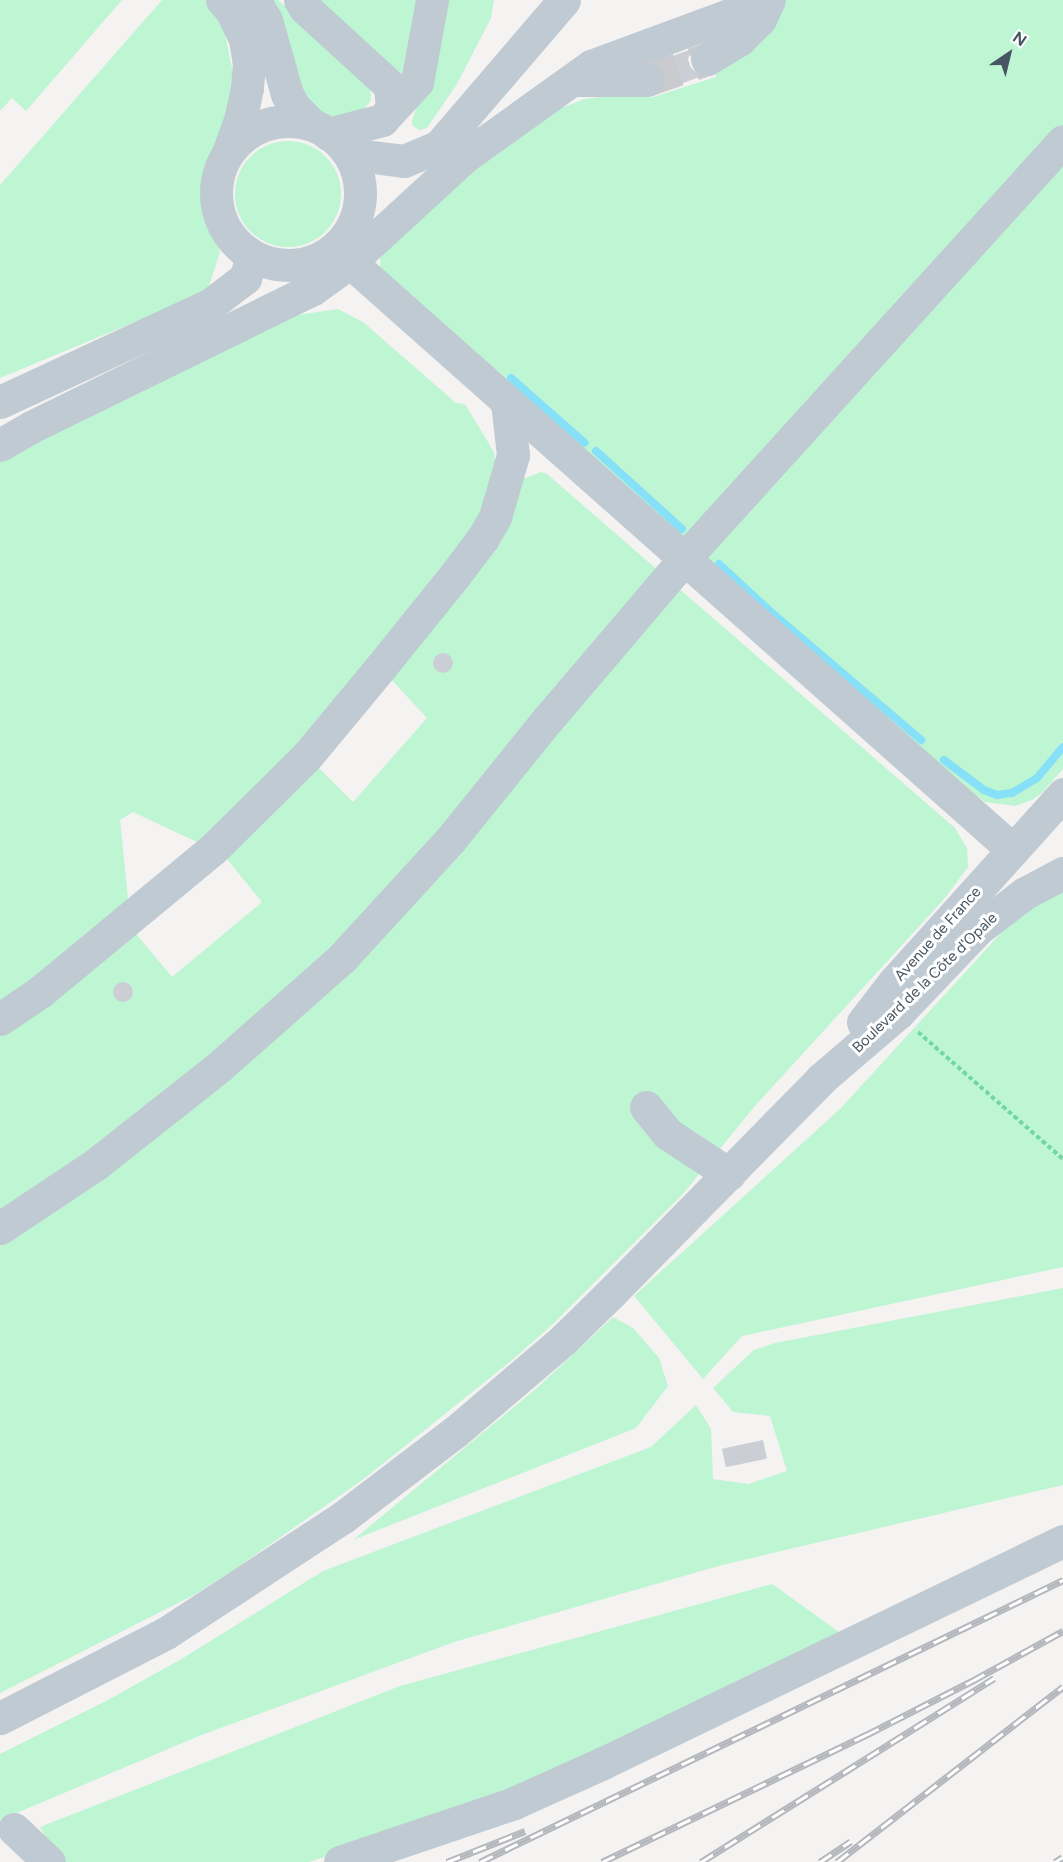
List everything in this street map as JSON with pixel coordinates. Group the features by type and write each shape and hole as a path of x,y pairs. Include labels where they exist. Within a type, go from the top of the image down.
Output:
{"lane":[{"path":"0,445 31,427 92,398 196,339 233,307 248,268 225,223 215,186 220,167 229,151 240,120 247,88 249,64 244,39 231,10 222,0"},
{"path":"0,402 211,304 248,268 320,260 349,235 362,200 329,137 294,107 287,94 266,20 254,0"},
{"path":"300,0 305,8 390,86 392,108"},
{"path":"329,137 382,120 417,82 432,0"},
{"path":"229,151 243,135 274,120 404,161 421,156 438,146 564,0"},
{"path":"0,432 45,406 113,374 313,289 350,262 464,157 591,66 734,13 746,0"},
{"path":"707,59 739,40 760,19 769,0"},
{"path":"474,106 572,80 647,80"},
{"path":"0,1228 96,1164 220,1066 342,958 451,839 548,718 684,559 1063,141"},
{"path":"350,262 1013,850"},
{"path":"92,398 147,363 196,339"},
{"path":"113,374 147,363"},
{"path":"0,1019 58,978 213,849 307,756 455,575 483,538 495,517 513,455 507,402"},
{"name":"Avenue de France","path":"821,1079 894,982 1063,794"},
{"name":"Boulevard de la Côte d'Opale","path":"821,1079 898,1013 978,929 1025,893 1063,873"},
{"path":"0,1718 166,1633 342,1518 455,1432 563,1340 821,1079"},
{"path":"646,1107 668,1134 729,1174"},
{"path":"340,1862 514,1803 1063,1541"},
{"path":"14,1829 49,1862"}],"path":[{"path":"898,1013 1063,1159"}],"green space":[{"path":"0,0 122,0 26,111 12,98 0,111"},
{"path":"162,0 205,0 209,4 225,33 233,73 223,134 209,163 203,194 207,216 220,252 209,286 200,295 0,378 0,185"},
{"path":"262,0 278,0 364,76 370,88 371,100 362,112 341,121 327,116 308,104"},
{"path":"308,0 417,0 405,79"},
{"path":"438,0 494,0 491,18 457,84 427,128 419,130 412,125 412,121 422,90"},
{"path":"785,0 1063,0 1063,769 1042,793 1032,800 1015,806 985,802 966,788 380,267 381,248 396,228 540,117 584,99 645,91 650,98 716,77 715,64"},
{"path":"288,141 308,145 326,156 337,174 341,194 337,214 326,232 308,243 288,247 268,243 250,232 239,214 235,194 239,174 250,156 268,145"},
{"path":"338,309 363,322 456,403 465,404 494,452 496,467 485,512 348,693 201,844 133,812 120,820 131,928 172,977 262,902 222,853 313,762 353,802 427,718 388,676 523,479 541,472 547,474 955,828 967,848 968,867 945,898 755,1106 682,1195 553,1324 511,1361 365,1478 235,1569 194,1595 0,1693 0,455 277,318"},
{"path":"1063,889 1063,1267 742,1336 703,1379 634,1296 841,1108 1013,920"},
{"path":"1063,1288 1063,1485 722,1565 454,1642 199,1736 0,1820 0,1754 108,1700 183,1658 323,1571 651,1447 696,1405 711,1429 713,1479 748,1484 787,1471 770,1416 733,1412 713,1388 754,1350 775,1343"},
{"path":"613,1317 633,1328 659,1358 668,1386 636,1428 353,1540 537,1388"},
{"path":"772,1584 849,1639 531,1789 309,1862 60,1862 40,1827 400,1686"}],"building":[{"path":"692,49 688,59 691,68 702,76 662,91 666,81 663,71 653,63"},
{"path":"443,653 450,656 453,663 450,670 443,673 436,670 433,663 436,656"},
{"path":"123,982 130,985 133,992 130,999 123,1002 116,999 113,992 116,985"},
{"path":"763,1440 767,1459 726,1467 722,1449"}],"waterway":[{"path":"511,378 585,443"},
{"path":"596,451 682,529"},
{"path":"719,564 772,613 921,740"},
{"path":"944,760 984,790 997,795 1012,793 1037,778 1063,747"}],"tunnel":[{"path":"647,80 707,59"}],"railway":[{"path":"480,1862 1063,1580"},
{"path":"602,1862 866,1735 1063,1631"},
{"path":"701,1862 994,1678"},
{"path":"837,1862 1063,1687"},
{"path":"447,1862 525,1831"},
{"path":"820,1862 851,1841"},
{"path":"1055,1862 1063,1857"}]}
